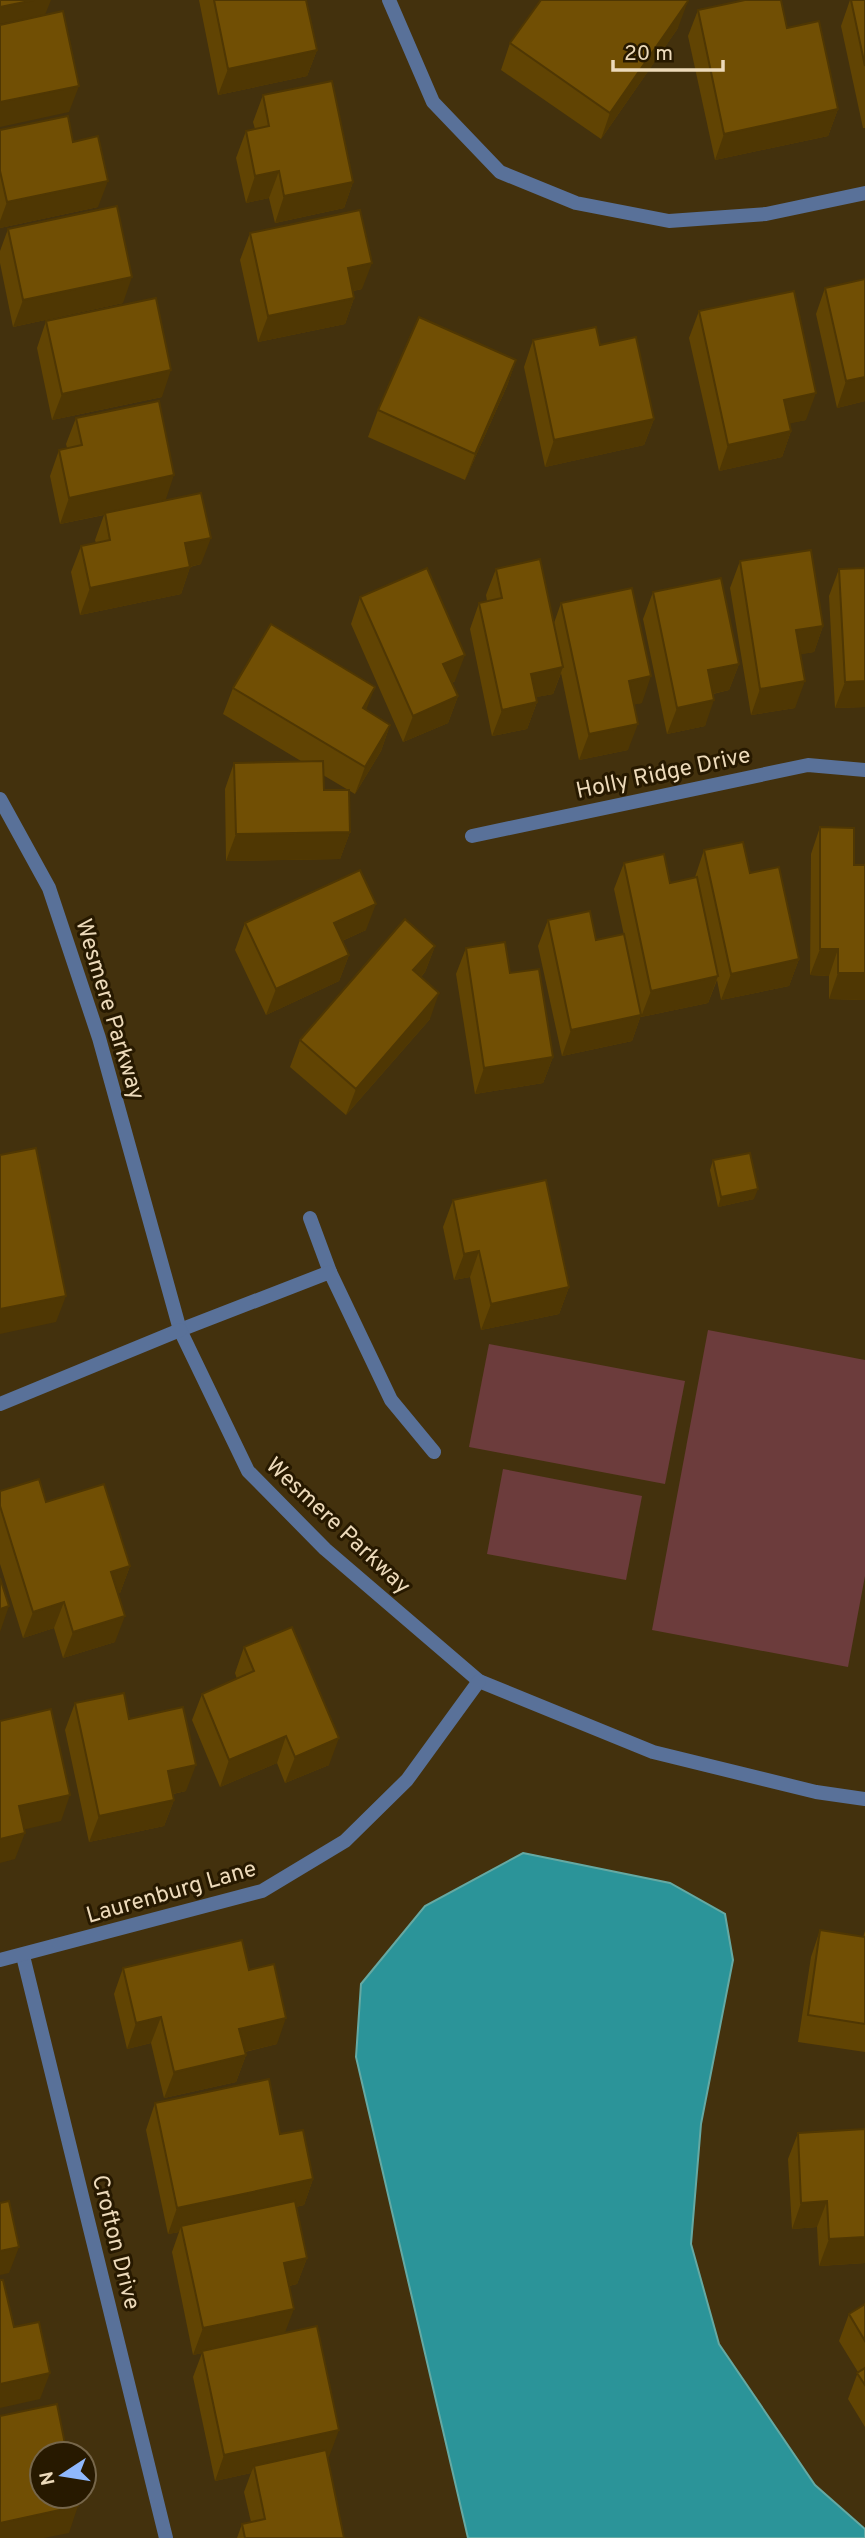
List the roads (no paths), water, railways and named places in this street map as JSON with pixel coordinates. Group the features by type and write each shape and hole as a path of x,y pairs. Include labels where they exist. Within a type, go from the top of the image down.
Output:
{"street":[{"path":"389,0 433,102 500,172 576,203 669,221 766,214 865,193"},
{"name":"Holly Ridge Drive","path":"471,836 808,765 865,770"},
{"name":"Wesmere Parkway","path":"0,799 49,888 99,1038 180,1330 247,1471 325,1549 479,1681 653,1752 816,1792 865,1799"},
{"path":"310,1218 330,1272 391,1400 434,1452"},
{"path":"0,1405 180,1330 330,1272"},
{"name":"Laurenburg Lane","path":"0,1960 262,1891 345,1841 407,1780 479,1681"},
{"name":"Crofton Drive","path":"23,1956 166,2538"}],"water":[{"path":"523,1853 670,1883 725,1914 733,1960 701,2124 691,2244 719,2344 815,2485 865,2529 865,2538 468,2538 356,2057 361,1984 425,1906"}]}
